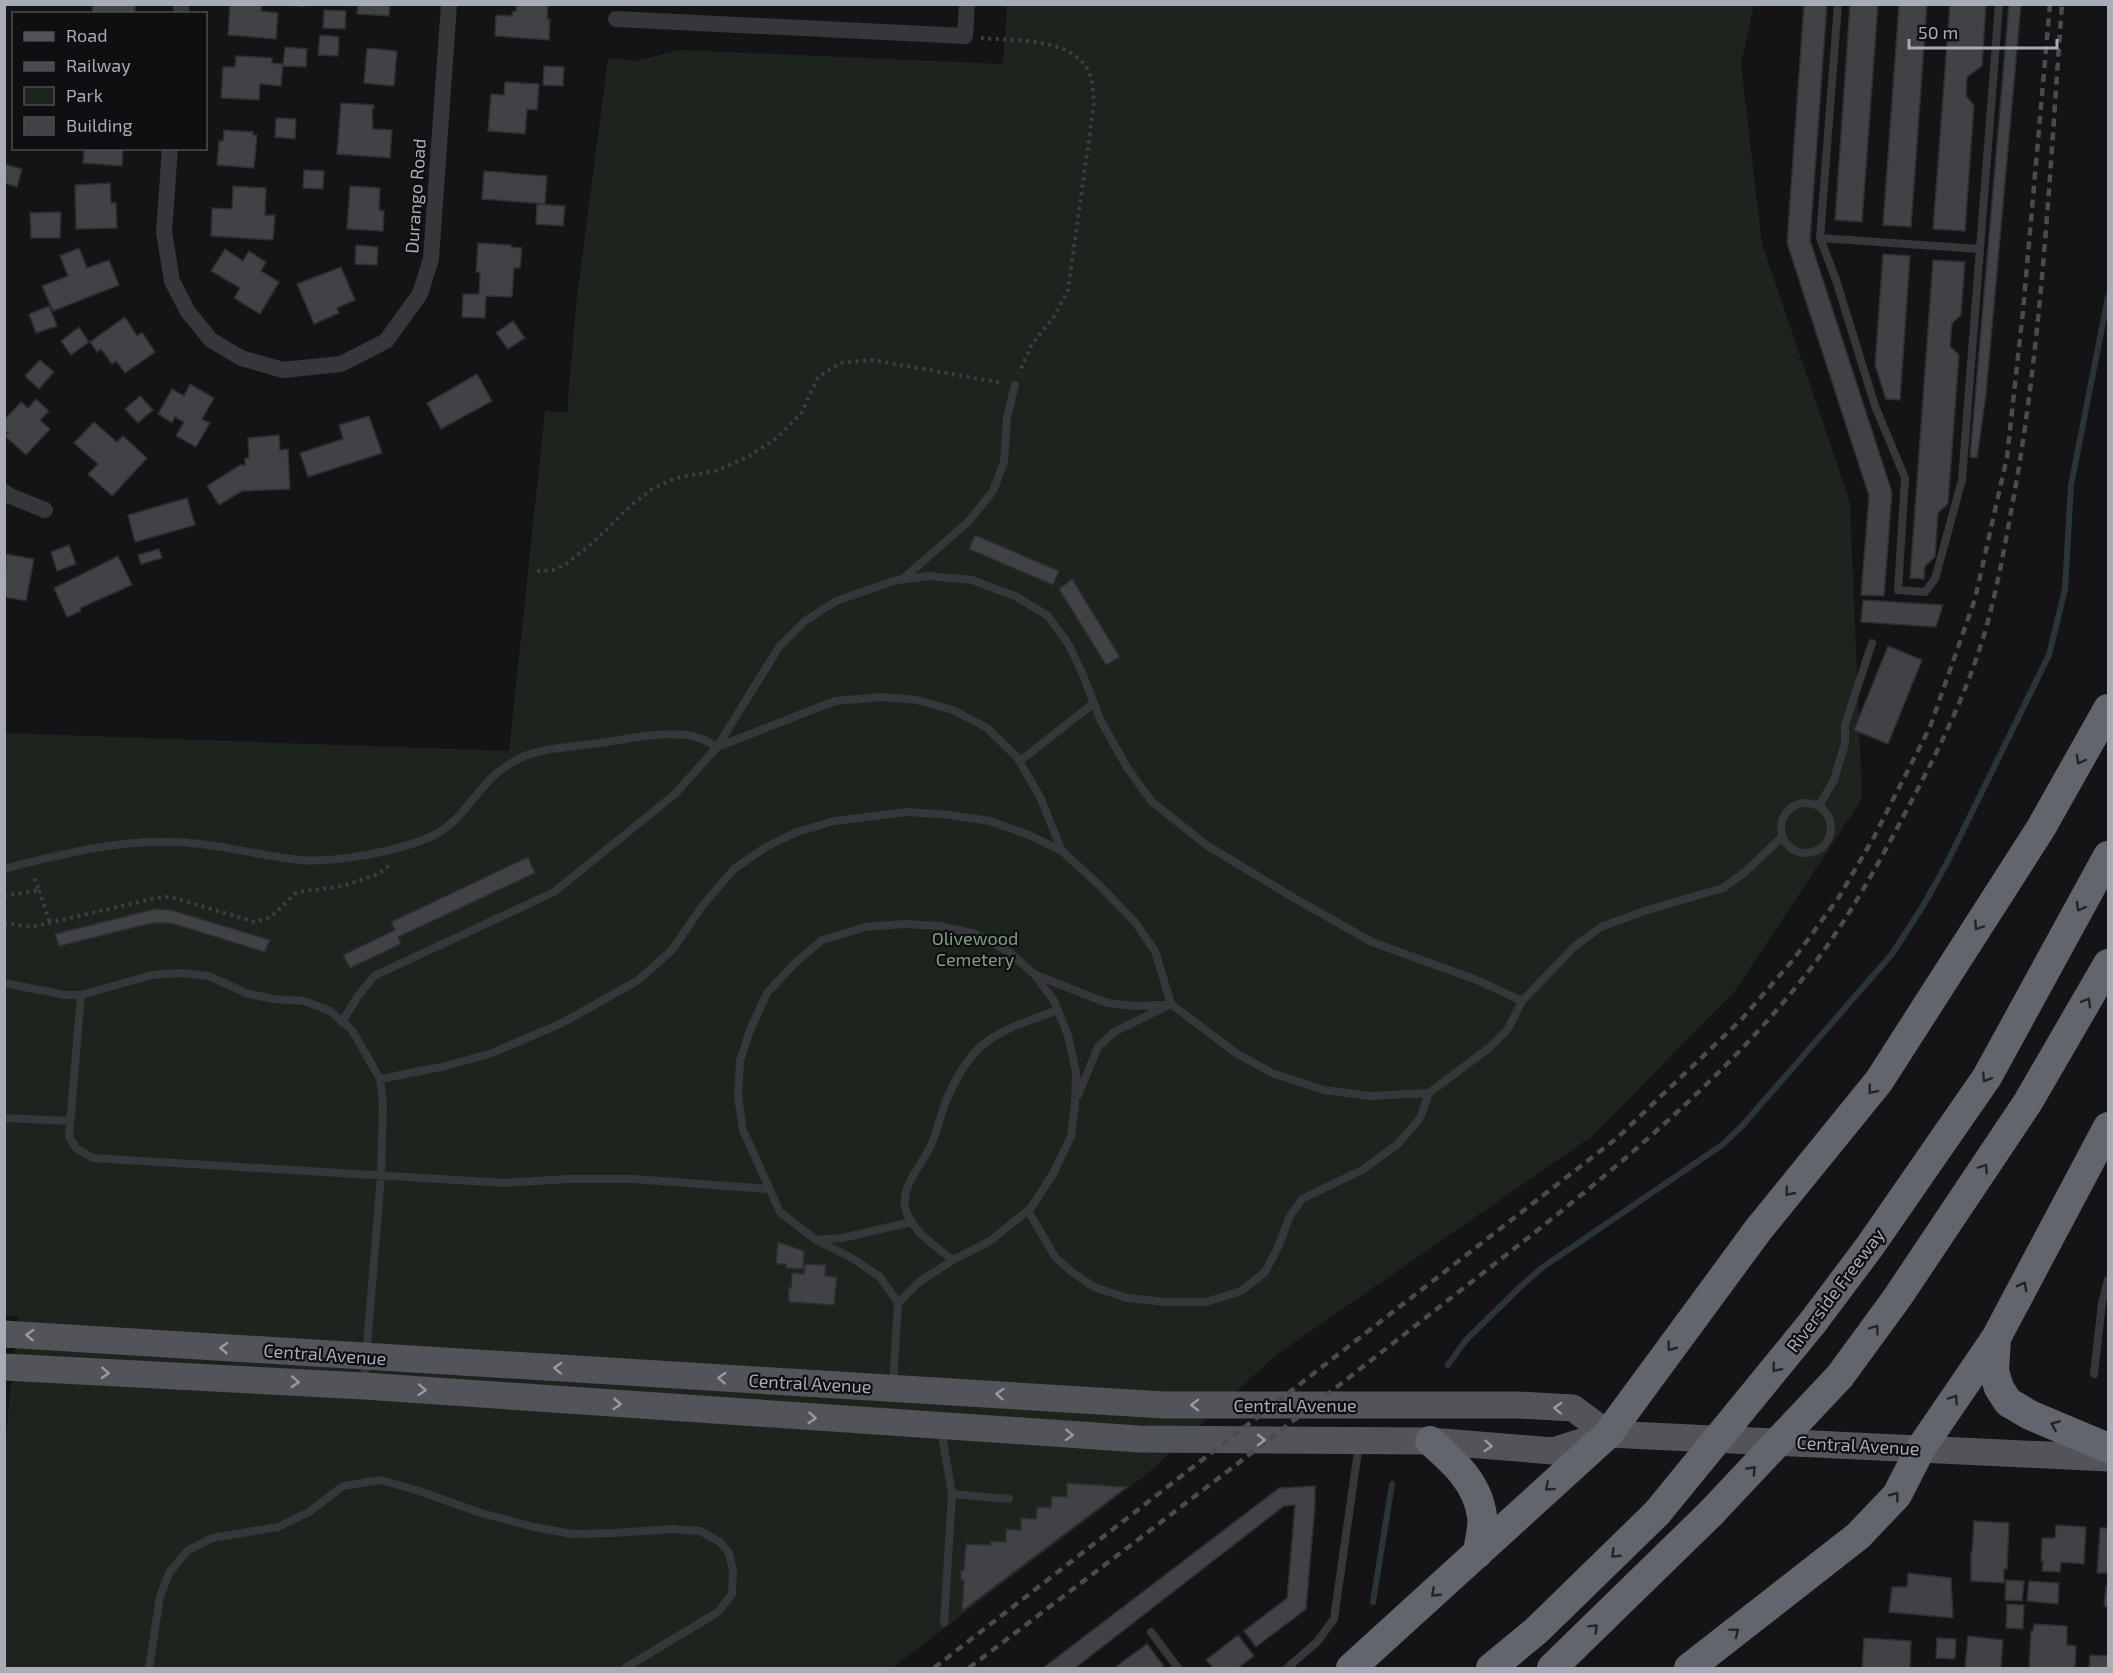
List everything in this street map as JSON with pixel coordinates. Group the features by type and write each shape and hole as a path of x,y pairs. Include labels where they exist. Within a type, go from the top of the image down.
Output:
{"highway":[{"path":"1351,1668 1608,1434 1758,1230 1879,1081 2042,828 2109,709"},
{"name":"Riverside Freeway","path":"1491,1668 1536,1631 1657,1513 1813,1322 1870,1246 1987,1077 2109,856"},
{"path":"1552,1668 1712,1513 1840,1376 1897,1298 2028,1102 2109,964"},
{"path":"1689,1668 1858,1536 1897,1495 1921,1448 1996,1338 2109,1127"},
{"path":"1996,1338 1994,1371 1999,1388 2008,1402 2030,1415 2109,1448"},
{"path":"1430,1441 1461,1468 1477,1498 1482,1517 1478,1553"}],"main road":[{"name":"Central Avenue","path":"4,1334 1164,1405 1506,1405 1573,1408 1608,1434"},
{"name":"Central Avenue","path":"4,1367 364,1386 1139,1439 1430,1441 1553,1451 1608,1434 2109,1458"}],"street":[{"name":"Durango Road","path":"170,150 164,232 172,281 188,312 211,340 241,358 283,370 341,364 386,341 420,294 431,259 449,4"},
{"path":"616,19 965,36 967,4"},
{"path":"4,492 45,510"}],"lane":[{"path":"1838,4 1820,238 1836,280 1875,406 1905,478 1898,590 1925,592 1935,579 1962,480 1999,4"},
{"path":"1820,238 1980,249"},
{"path":"904,579 969,521 993,491 1004,462 1007,418 1015,385"},
{"path":"342,1022 374,976 554,892 675,794 717,747 778,647 805,621 836,601 904,579 930,576 972,580 1017,597 1048,616 1069,645 1101,721 1128,769 1152,801 1208,846 1293,898 1372,942 1477,980 1522,1001"},
{"path":"1819,806 1834,780 1845,743 1845,725 1872,643"},
{"path":"717,747 835,701 883,697 916,700 953,710 987,728 1020,761 1040,797 1062,851"},
{"path":"1020,761 1094,703"},
{"path":"4,868 77,850 124,843 176,842 211,845 302,860 335,860 403,846 430,837 452,825 499,772 521,758 546,750 659,735 691,736 707,740 717,747"},
{"path":"1804,803 1819,806 1826,812 1831,828 1830,836 1819,849 1802,853 1794,850 1782,837 1781,822 1790,809 1804,803"},
{"path":"380,1079 446,1066 492,1053 562,1023 637,981 672,950 703,905 734,869 766,847 797,832 834,821 907,812 990,821 1029,835 1062,851 1135,922 1155,951 1172,1004 1236,1053 1272,1073 1324,1090 1370,1096 1429,1093"},
{"path":"1028,1211 1056,1258 1094,1287 1127,1298 1165,1302 1206,1302 1240,1291 1265,1272 1278,1247 1290,1215 1302,1199 1362,1170 1398,1144 1420,1118 1429,1093 1489,1048 1508,1029 1522,1001 1575,946 1601,927 1644,911 1723,888 1745,872 1782,837"},
{"path":"893,1388 898,1303 880,1277 852,1258 816,1240 780,1212 743,1130 738,1097 740,1061 750,1030 767,993 795,963 822,940 866,927 904,924 939,926 976,934 1010,952 1035,975 1054,1001 1068,1035 1076,1072 1075,1104 1071,1136 1054,1172 1028,1211 990,1241 953,1260 919,1282 898,1303"},
{"path":"4,983 65,995 81,995 152,975 182,973 209,976 248,994 304,1001 330,1011 352,1030 380,1079 383,1104 381,1176 364,1386"},
{"path":"1035,975 1107,1003 1135,1006 1172,1004"},
{"path":"81,995 69,1137 77,1149 93,1158 505,1183 568,1179 633,1179 770,1189"},
{"path":"1075,1104 1098,1047 1114,1032 1172,1004"},
{"path":"953,1260 921,1236 906,1210 905,1191 931,1145 955,1080 973,1053 991,1037 1058,1010"},
{"path":"4,1118 70,1121"},
{"path":"816,1240 842,1238 912,1222"},
{"path":"2094,1374 2102,1303 2109,1280"},
{"path":"940,1427 952,1494 944,1623"},
{"path":"1287,1668 1317,1642 1334,1619 1359,1440"},
{"path":"149,1668 160,1598 169,1574 187,1551 212,1538 278,1527 309,1512 343,1486 381,1480 481,1513 534,1527 572,1533 673,1529 700,1531 720,1542 729,1553 733,1571 732,1594 718,1612 625,1668"},
{"path":"952,1494 1009,1499"},
{"path":"1151,1632 1178,1668"}],"path":[{"path":"537,571 554,570 566,564 652,489 676,478 715,471 748,458 778,437 802,411 818,377 840,363 872,360 1015,385 1032,344 1053,318 1068,290 1094,103 1090,74 1076,55 1048,44 965,36"},
{"path":"4,923 31,927 156,898 170,897 255,922 271,917 297,892 344,886 380,873 393,863 403,846"},
{"path":"29,862 50,922"},
{"path":"4,896 39,890"}],"green space":[{"name":"Olivewood Cemetery","path":"1002,4 1754,5 1741,64 1762,244 1850,502 1862,799 1734,992 1591,1137 1276,1355 1148,1473 892,1668 5,1668 4,1454 18,1317 4,1316 5,733 509,751 545,411 567,412 576,305 608,58 636,61 679,50 1003,64 1007,8"}],"building":[{"path":"93,4 135,4 135,12 92,12"},
{"path":"230,4 262,4 261,11 278,13 276,39 228,35"},
{"path":"284,4 304,4 304,7"},
{"path":"390,4 389,16 357,14 358,6 341,5"},
{"path":"517,4 548,4 549,40 495,36 496,15 512,16"},
{"path":"1804,4 1827,4 1810,240 1892,492 1884,596 1861,595 1869,496 1787,243"},
{"path":"1850,4 1878,4 1862,222 1835,220"},
{"path":"1899,4 1927,4 1911,227 1883,225"},
{"path":"1950,4 1986,4 1982,66 1967,77 1966,96 1974,105 1965,231 1933,229"},
{"path":"2009,4 2021,4 1986,394 1977,458 1970,457"},
{"path":"324,10 346,11 345,29 323,28"},
{"path":"320,35 339,37 338,56 318,55"},
{"path":"285,47 307,49 306,67 283,66"},
{"path":"367,48 397,51 394,86 364,83"},
{"path":"236,56 272,58 272,63 283,64 281,86 260,84 259,100 221,98 223,67 235,67"},
{"path":"544,66 564,67 563,86 543,85"},
{"path":"505,82 539,84 537,110 527,109 525,134 488,131 491,94 504,95"},
{"path":"341,103 374,105 372,109 373,129 392,130 390,158 337,154"},
{"path":"276,118 296,119 295,139 275,137"},
{"path":"224,130 253,132 253,135 257,135 254,168 217,165 219,141 223,141"},
{"path":"84,150 123,150 122,166 83,163"},
{"path":"4,164 22,169 17,187 4,183"},
{"path":"304,170 324,171 323,189 303,188"},
{"path":"484,171 547,176 545,204 482,199"},
{"path":"110,183 111,203 116,203 117,228 76,229 75,185"},
{"path":"233,186 266,188 265,215 275,215 273,240 211,236 212,208 232,209"},
{"path":"350,186 380,188 379,210 384,211 383,231 347,229"},
{"path":"537,204 565,206 563,226 536,224"},
{"path":"61,212 60,238 31,238 30,213"},
{"path":"478,243 522,248 520,268 514,268 512,297 486,296 485,318 462,317 463,294 479,294 480,272 476,272"},
{"path":"356,245 378,247 377,265 355,264"},
{"path":"79,248 87,268 109,260 119,285 53,311 42,286 68,276 60,256"},
{"path":"225,249 243,261 249,251 266,262 261,271 279,282 260,314 234,298 240,288 211,271"},
{"path":"1883,254 1910,256 1900,400 1886,399 1875,365"},
{"path":"1933,260 1965,262 1961,315 1952,323 1950,346 1959,355 1948,504 1938,513 1935,557 1925,566 1924,579 1910,578"},
{"path":"341,267 355,300 337,308 339,313 314,324 297,284"},
{"path":"49,306 57,326 36,333 29,314"},
{"path":"125,317 137,336 142,332 155,352 125,373 116,361 112,364 101,349 97,352 90,342"},
{"path":"513,321 525,338 508,349 496,333"},
{"path":"79,327 89,342 71,355 61,341"},
{"path":"40,360 54,372 39,389 25,376"},
{"path":"477,374 492,401 441,429 427,403"},
{"path":"190,384 214,398 202,419 210,423 196,447 176,436 184,422 175,417 172,423 158,414 172,389 184,396"},
{"path":"140,396 153,410 138,423 125,409"},
{"path":"36,399 49,411 40,420 50,429 26,455 5,436 8,433 4,430 4,420 21,402 28,408"},
{"path":"369,416 382,453 308,477 300,453 343,439 339,425"},
{"path":"94,422 117,442 123,436 147,458 112,496 88,474 98,464 74,443"},
{"path":"279,435 280,450 288,449 290,489 242,491 219,505 207,486 240,465 245,465 245,458 249,458 248,438"},
{"path":"187,498 195,525 135,542 128,515"},
{"path":"975,535 1059,571 1053,585 969,549"},
{"path":"69,545 76,564 57,571 51,552"},
{"path":"159,549 162,558 141,564 138,555"},
{"path":"6,554 34,559 26,601 4,597"},
{"path":"118,556 132,585 80,608 81,611 67,617 54,588"},
{"path":"1072,579 1120,657 1106,665 1059,589"},
{"path":"1863,600 1943,605 1936,627 1861,622"},
{"path":"1888,646 1922,660 1888,744 1854,730"},
{"path":"528,857 535,873 398,937 401,944 350,968 343,955 395,930 391,922"},
{"path":"155,909 171,910 270,940 265,952 171,923 152,923 59,946 55,934"},
{"path":"778,1242 804,1251 803,1269 786,1268 786,1264 776,1264"},
{"path":"805,1264 826,1265 825,1276 837,1277 834,1305 789,1302 788,1287 791,1288 792,1273 804,1274"},
{"path":"1067,1483 1127,1487 962,1611 964,1580 961,1580 961,1570 964,1570 966,1544 990,1545 991,1541 1006,1542 1006,1529 1021,1530 1021,1518 1036,1519 1037,1507 1051,1508 1052,1496 1067,1497"},
{"path":"1315,1486 1306,1609 1256,1647 1244,1631 1287,1598 1295,1505 1284,1506 1075,1668 1043,1668 1279,1488"},
{"path":"1974,1521 2009,1523 2007,1569 2004,1569 2004,1583 1971,1581"},
{"path":"2056,1525 2086,1527 2084,1564 2061,1562 2060,1572 2042,1571 2042,1538 2055,1538"},
{"path":"2100,1528 2108,1528 2108,1573 2097,1573"},
{"path":"1908,1573 1951,1578 1953,1618 1889,1612 1892,1587 1907,1587"},
{"path":"2006,1580 2024,1581 2022,1601 2005,1600"},
{"path":"2029,1581 2059,1583 2058,1604 2027,1601"},
{"path":"2106,1586 2108,1587 2108,1607 2104,1606"},
{"path":"2007,1604 2024,1605 2023,1629 2006,1628"},
{"path":"2034,1624 2067,1626 2067,1645 2076,1646 2075,1668 2029,1668 2031,1631 2033,1631"},
{"path":"1238,1635 1254,1656 1238,1668 1213,1668 1206,1660"},
{"path":"1968,1636 2003,1640 2001,1668 1965,1668"},
{"path":"1864,1638 1911,1641 1910,1668 1862,1668"},
{"path":"1937,1638 1956,1639 1955,1659 1936,1658"},
{"path":"1147,1644 1164,1666 1161,1668 1114,1668"},
{"path":"2090,1655 2108,1656 2108,1668 2089,1668"}],"waterway":[{"path":"1448,1365 1466,1340 1543,1267 1722,1145 1742,1126 1892,954 1923,906 1948,861 2049,655 2065,589 2071,485 2108,297"},
{"path":"1373,1602 1392,1484"}],"railway":[{"path":"934,1668 1617,1138 1741,1020 1793,960 1839,897 1874,837 1930,727 1975,599 2007,457 2023,311 2050,4"},
{"path":"969,1668 1352,1375 1566,1208 1618,1164 1669,1119 1765,1023 1808,972 1837,931 1864,888 1943,740 1977,656 1993,599 2025,430 2039,309 2062,4"}]}
